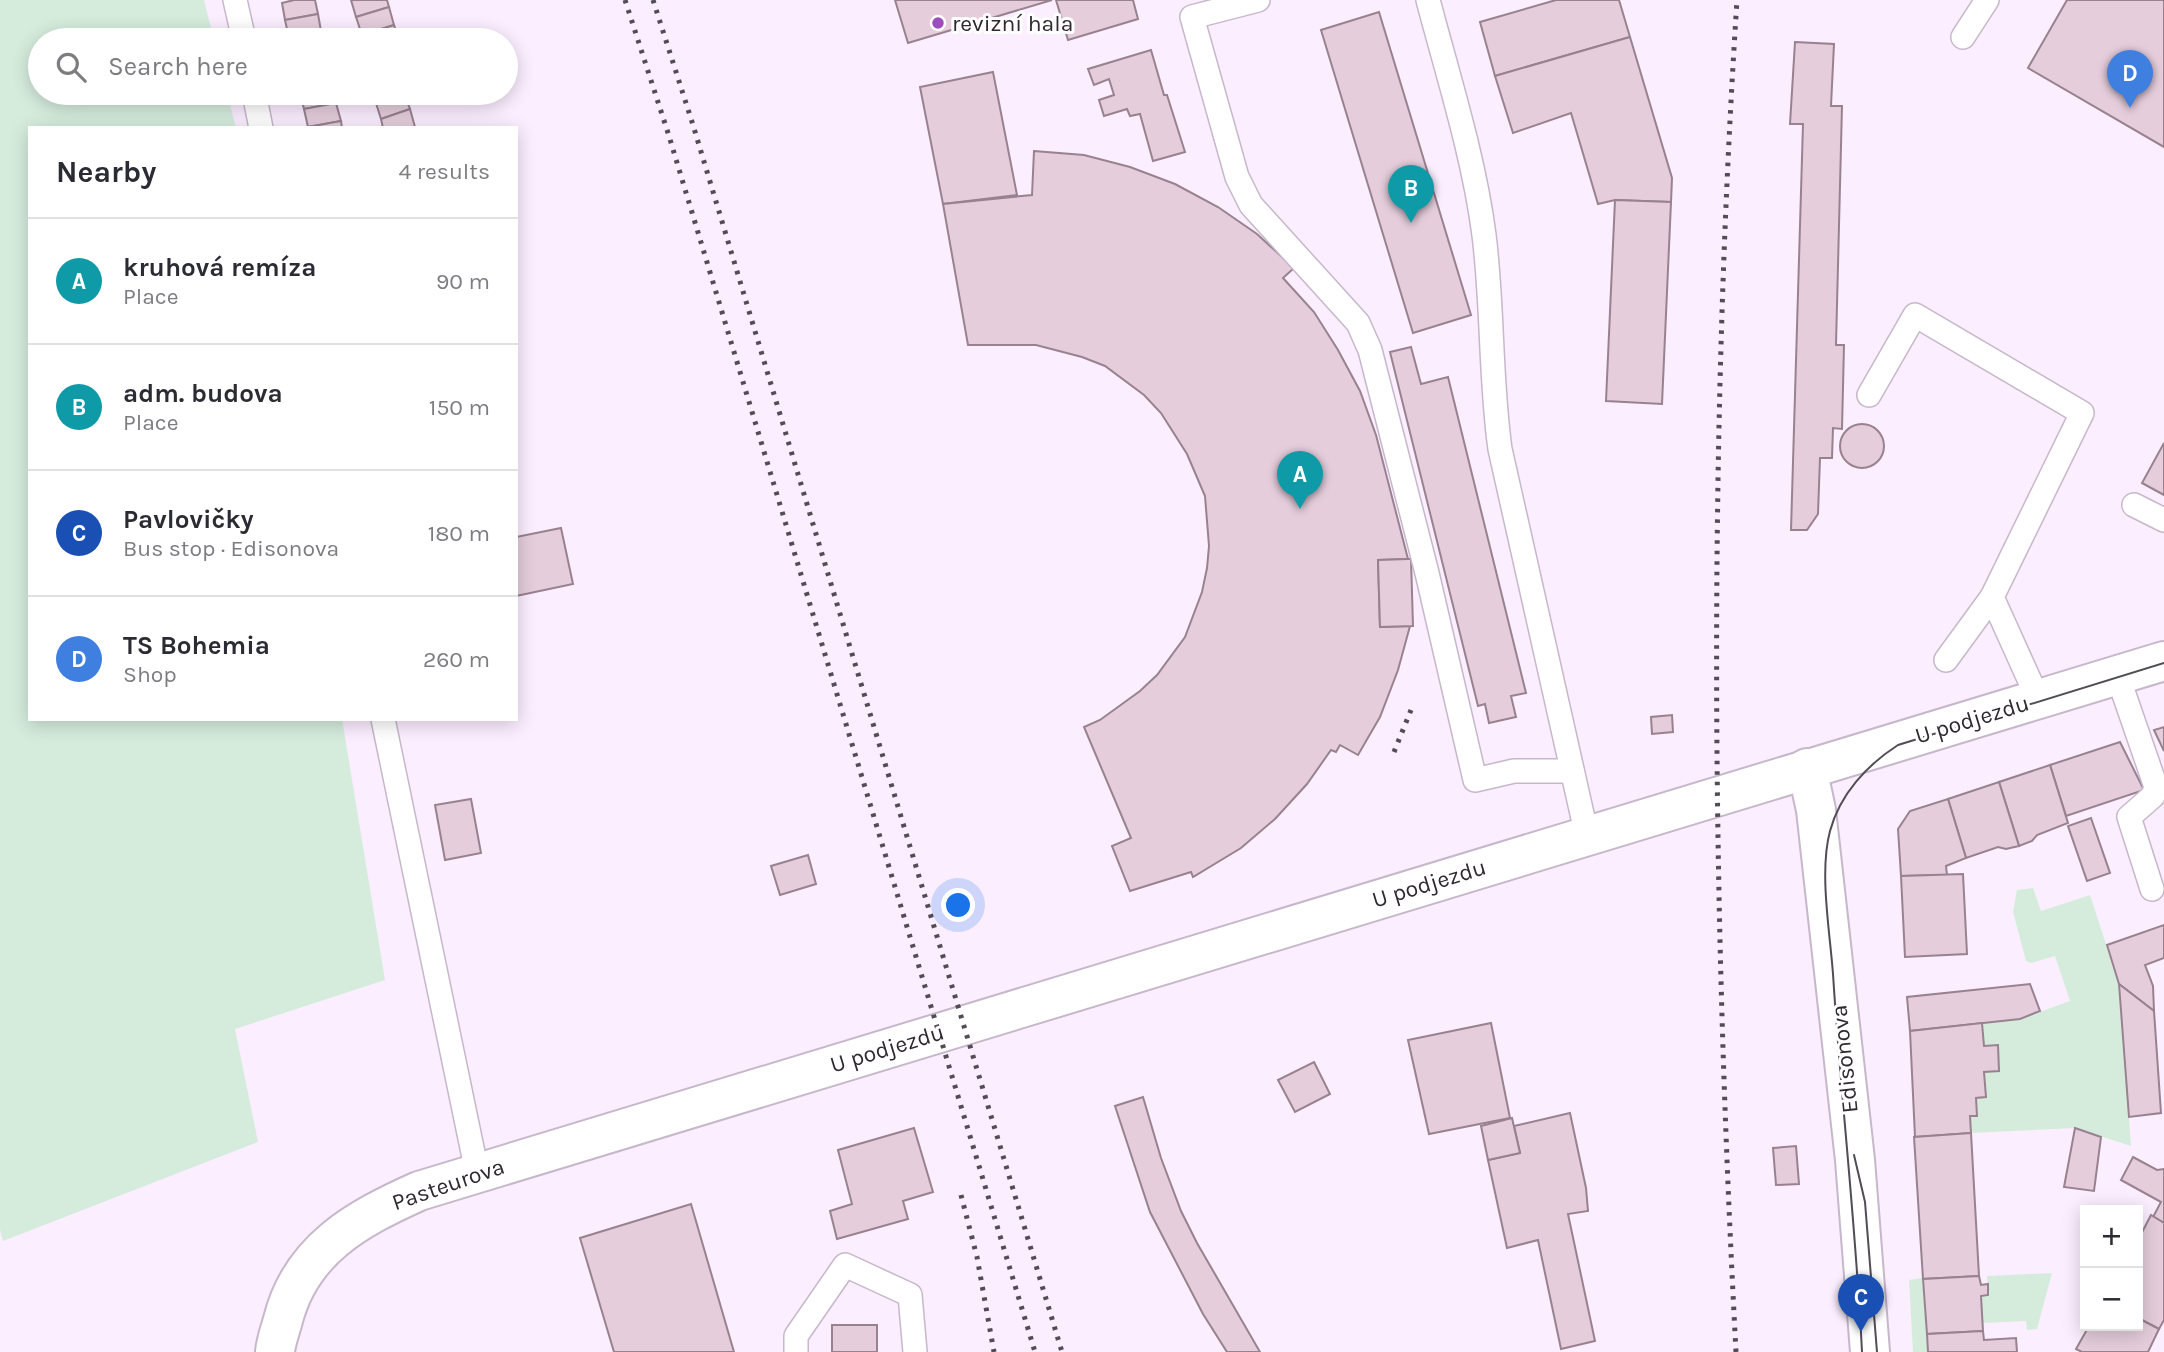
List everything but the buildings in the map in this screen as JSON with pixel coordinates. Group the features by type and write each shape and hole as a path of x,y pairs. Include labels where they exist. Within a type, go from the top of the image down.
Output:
{"main road":[{"name":"U podjezdu","path":"695,1106 2164,662"},
{"name":"Edisonova","path":"1807,768 1816,810 1846,1079 1870,1352"},
{"name":"Pasteurova","path":"275,1352 287,1303 306,1268 335,1237 374,1211 419,1191 477,1172 695,1106"}],"lane":[{"path":"235,0 241,28"},
{"path":"1258,0 1192,17 1237,177 1251,205 1358,323 1370,350 1427,573 1475,780 1514,771 1572,771"},
{"path":"1429,0 1479,197 1488,277 1494,396 1500,449 1587,836"},
{"path":"1963,37 1987,0"},
{"path":"256,105 261,126"},
{"path":"1869,395 1915,315 2081,413 1992,597 1946,660"},
{"path":"2134,505 2164,520"},
{"path":"1992,597 2038,699"},
{"path":"2118,677 2156,787 2153,796 2129,817 2152,889"},
{"path":"383,721 477,1172"},
{"path":"796,1352 796,1336 845,1265 910,1295 915,1352"}],"green space":[{"path":"0,0 204,0 211,28 28,28 28,105 230,105 235,126 28,126 28,721 342,721 385,980 235,1029 258,1142 3,1241 0,1230"},
{"path":"2033,888 2041,911 2090,895 2119,984 2131,1146 2075,1128 1971,1133 1970,1116 1977,1116 1976,1098 1986,1097 1984,1072 1999,1071 1998,1046 1984,1046 1982,1023 2020,1019 2070,1001 2055,956 2031,963 2026,961 2013,912 2017,890"},
{"path":"2052,1273 2037,1329 2027,1330 2026,1321 1983,1323 1981,1296 1988,1295 1987,1276"},
{"path":"1922,1278 1928,1352 1913,1352 1909,1280"}],"tram line":[{"path":"1862,1352 1826,902 1827,847 1840,805 1865,771 1898,745 2164,663"},
{"path":"1854,1155 1865,1202 1877,1352"}],"railway":[{"path":"625,0 669,136 1035,1352"},
{"path":"653,0 1062,1352"},
{"path":"1736,1352 1722,1014 1717,676 1721,338 1737,0"},
{"path":"1394,752 1411,710"},
{"path":"961,1195 977,1257 994,1352"}],"place":[{"name":"revizní hala","path":"938,23"},
{"name":"TS Bohemia","path":"2130,108"},
{"name":"adm. budova","path":"1411,223"},
{"name":"kruhová remíza","path":"1300,509"},
{"name":"Pavlovičky","path":"1861,1332"}]}
